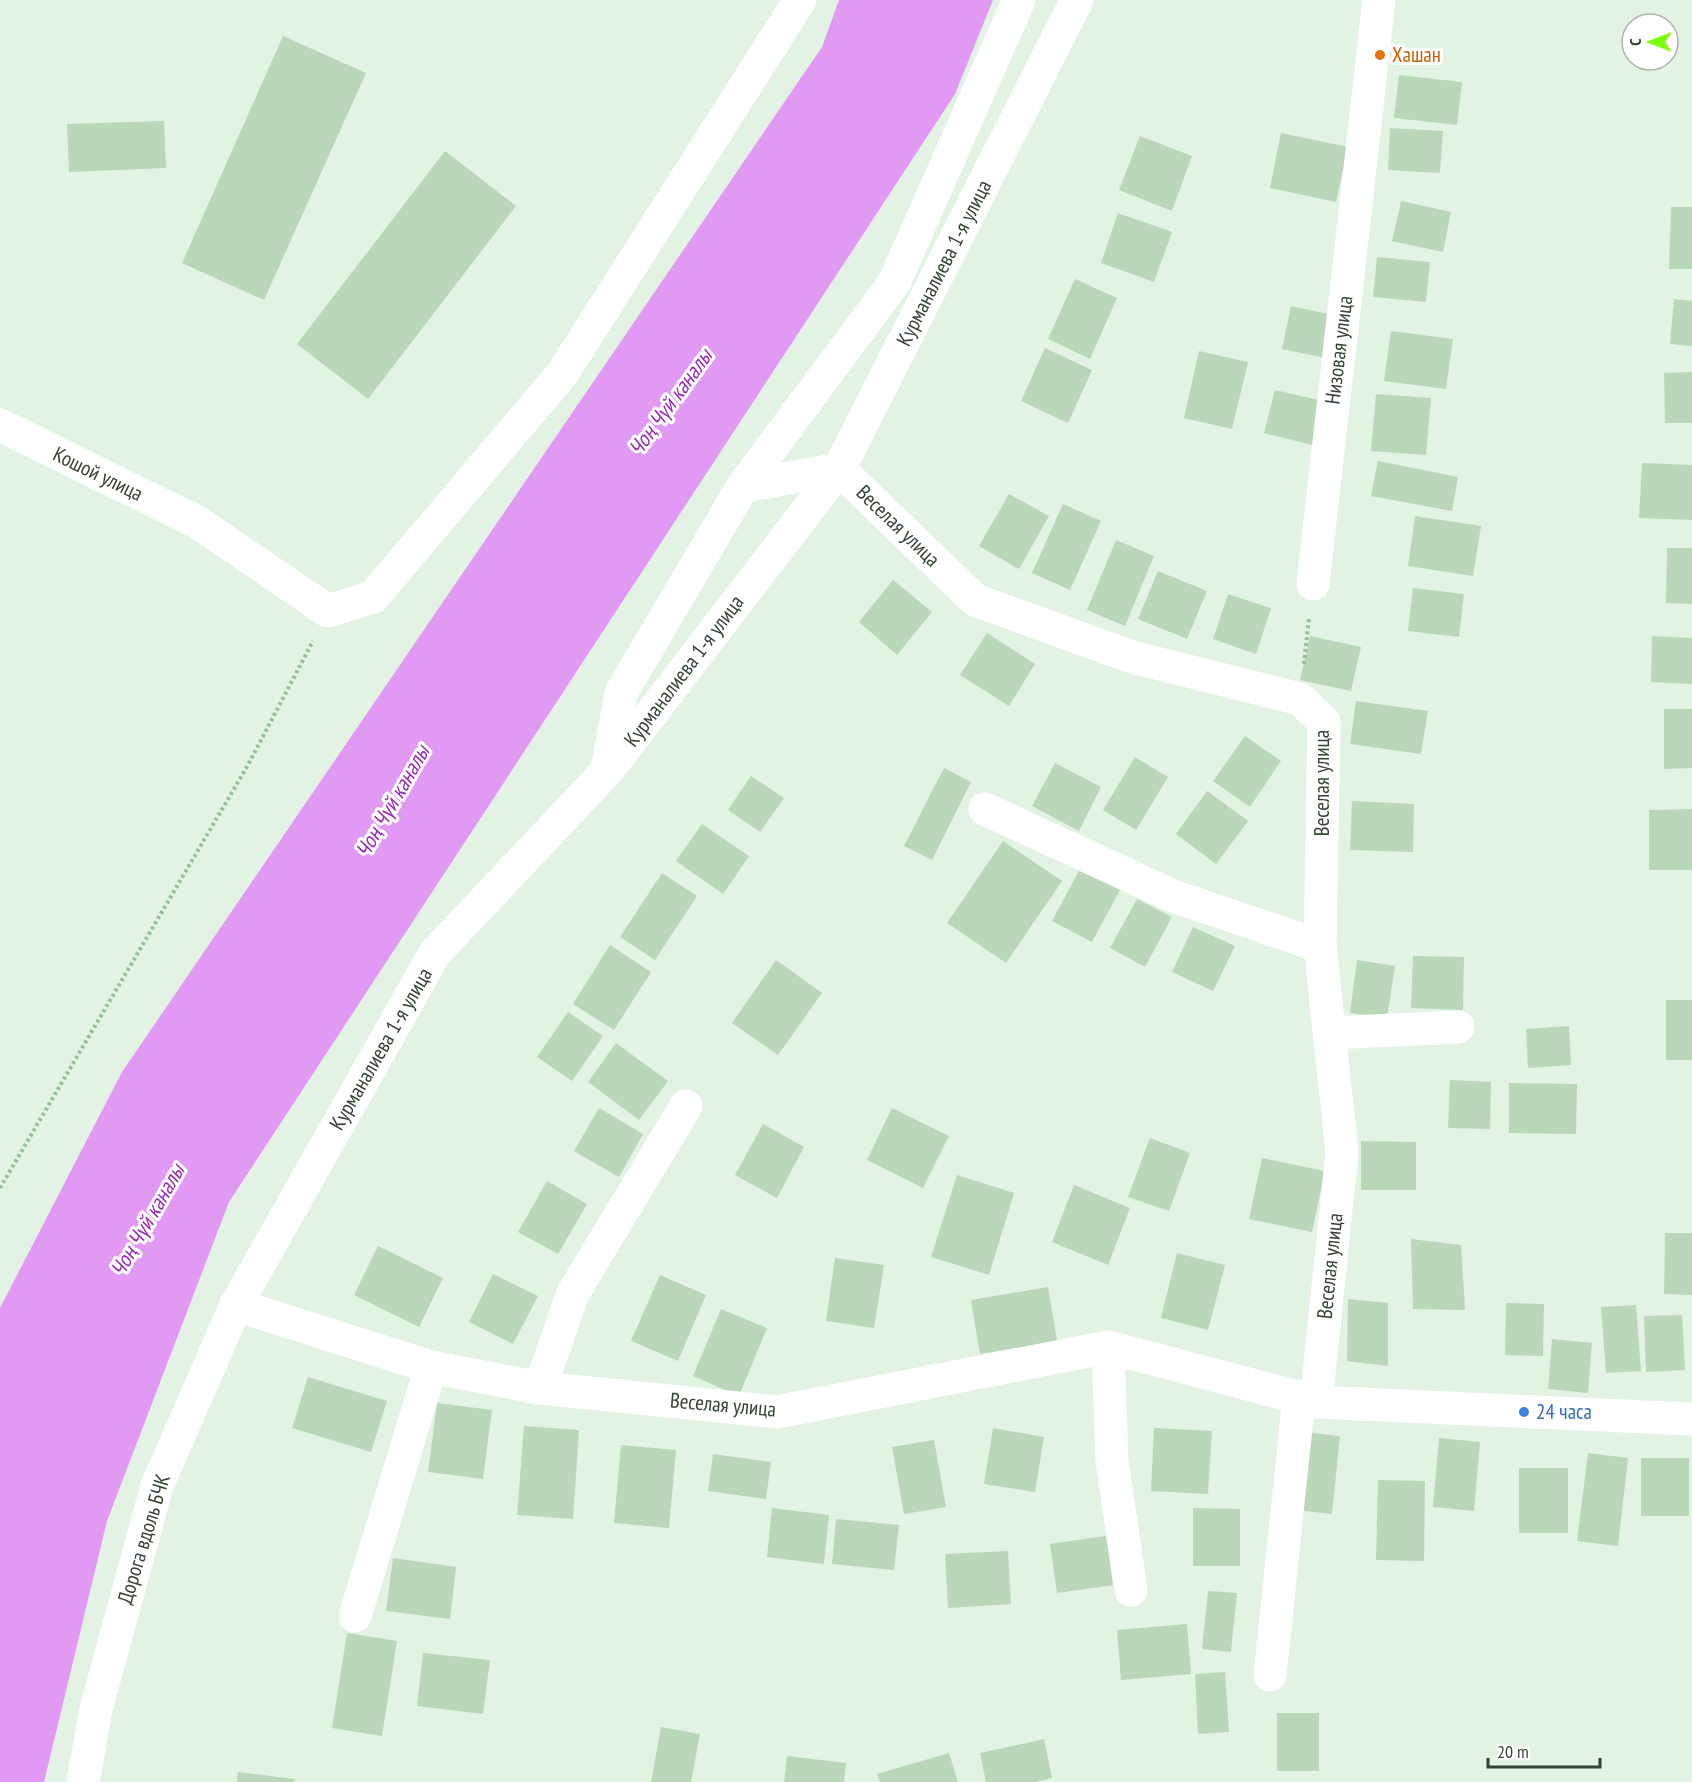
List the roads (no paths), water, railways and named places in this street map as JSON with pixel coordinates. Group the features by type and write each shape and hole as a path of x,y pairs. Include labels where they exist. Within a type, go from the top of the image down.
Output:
{"street":[{"name":"Кошой улица","path":"0,425 197,522 328,611 373,597 562,374 800,0"},
{"path":"608,770 621,693 742,486 894,283 1019,0"},
{"name":"Курманалиева 1-я улица","path":"236,1305 435,953 608,770 839,469 1077,0"},
{"name":"Низовая улица","path":"1313,584 1379,0"},
{"path":"742,486 839,469"},
{"name":"Веселая улица","path":"839,469 975,600 1132,657 1300,699 1324,722 1320,946 1342,1152 1307,1400"},
{"path":"986,809 1173,896 1320,946"},
{"path":"1330,1033 1458,1027"},
{"path":"540,1388 573,1293 686,1106"},
{"name":"Веселая улица","path":"236,1305 431,1367 540,1388 777,1412 1108,1347 1307,1400 1692,1419"},
{"name":"Дорога вдоль БЧК","path":"83,1782 96,1709 157,1486 236,1305"},
{"path":"1108,1347 1112,1461 1131,1590"},
{"path":"355,1616 431,1367"},
{"path":"1270,1675 1307,1400"}],"water":[{"name":"Чоң Чүй каналы","path":"839,0 993,0 955,94 229,1202 107,1521 44,1782 0,1782 0,1308 122,1072 822,47"}],"place":[{"name":"Хашан","path":"1380,55"},
{"name":"24 часа","path":"1524,1412"}]}
